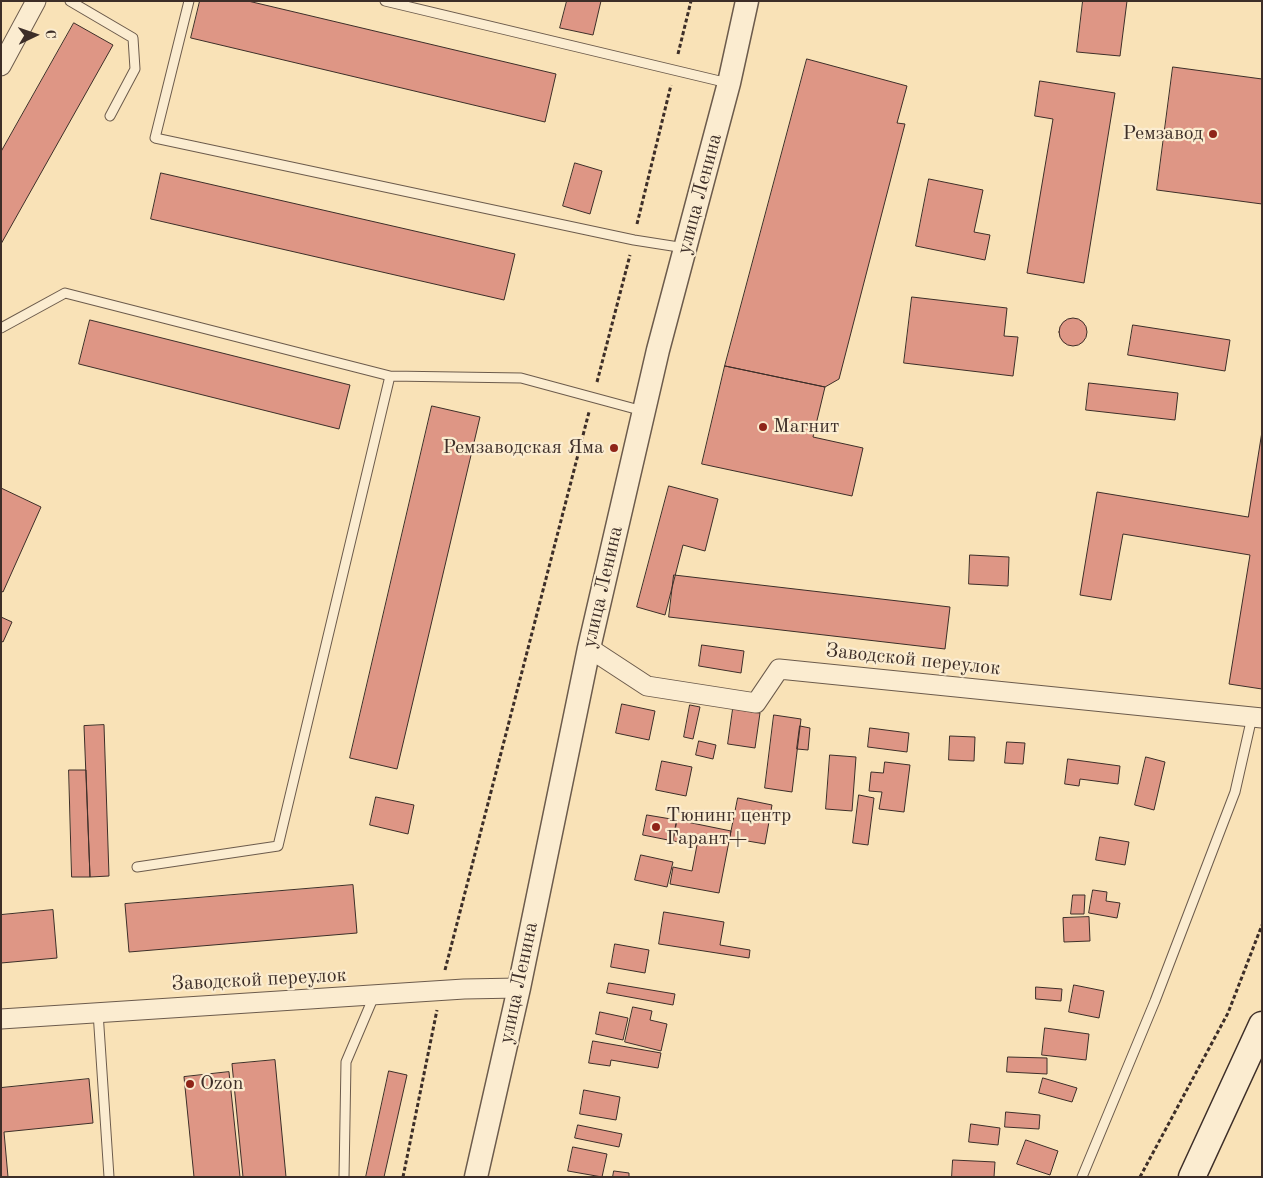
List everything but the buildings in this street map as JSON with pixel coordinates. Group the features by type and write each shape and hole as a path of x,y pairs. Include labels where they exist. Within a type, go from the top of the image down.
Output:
{"main road":[{"path":"1192,1177 1262,1025"}],"street":[{"path":"1,66 36,1"},
{"name":"улица Ленина","path":"476,1177 519,988 589,648 644,411 729,83 747,1"},
{"name":"Заводской переулок","path":"589,648 647,686 756,703 779,669 1257,717"},
{"name":"Заводской переулок","path":"1,1019 441,991 519,988"}],"lane":[{"path":"70,1 133,38 135,68 110,116"},
{"path":"189,1 155,138 634,240 686,248"},
{"path":"385,1 729,83"},
{"path":"1,328 65,293 390,376 521,378 644,411"},
{"path":"137,868 278,846 390,376"},
{"path":"1082,1177 1155,1000 1235,792 1257,717"},
{"path":"344,1177 346,1062 374,996"},
{"path":"98,1012 109,1177"}],"path":[{"path":"403,1177 447,961 634,240 691,1"},
{"path":"1140,1177 1228,1013 1262,925"}],"place":[{"name":"Ремзавод","path":"1213,134"},
{"name":"Магнит","path":"763,427"},
{"name":"Ремзаводская Яма","path":"614,448"},
{"name":"Тюнинг центр Гарант+","path":"656,827"},
{"name":"Ozon","path":"190,1084"}]}
